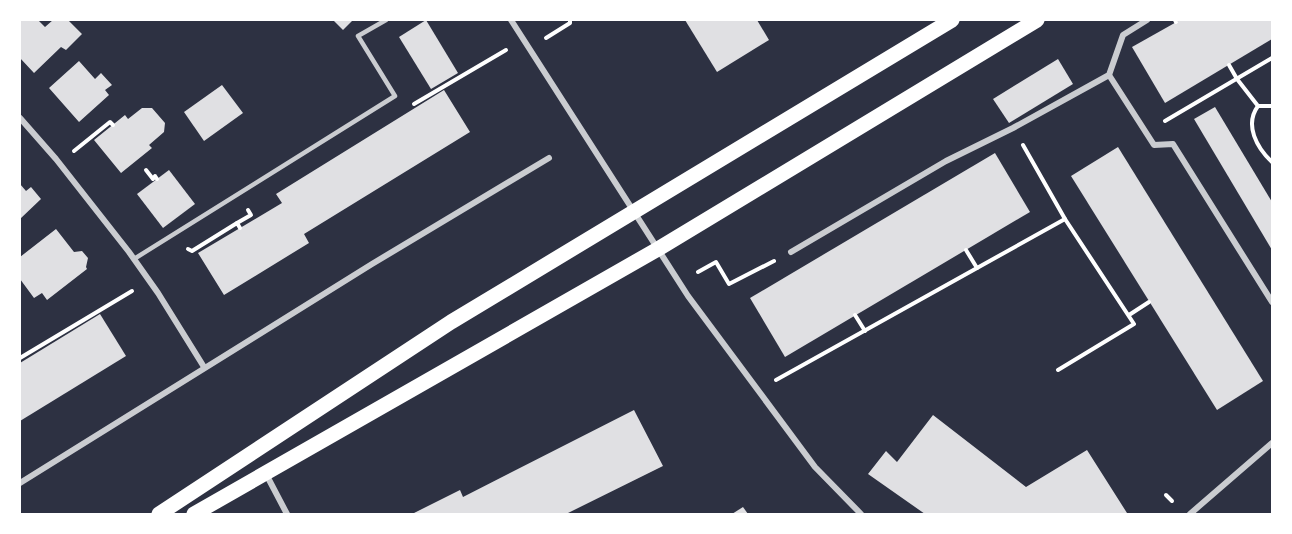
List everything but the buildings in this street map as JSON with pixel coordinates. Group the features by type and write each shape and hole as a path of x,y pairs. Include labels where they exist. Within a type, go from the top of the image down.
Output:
{"main road":[{"path":"159,514 451,322 952,20"},
{"path":"194,514 658,249 1037,20"}],"street":[{"path":"511,20 679,283 815,467 861,514"},
{"path":"791,252 946,161 1013,128 1109,75 1122,34 1147,20"},
{"path":"1109,75 1154,144 1173,144 1272,302"},
{"path":"20,118 134,259 204,367"},
{"path":"20,483 204,367 549,158"},
{"path":"1190,514 1272,443"},
{"path":"265,474 287,514"}],"lane":[{"path":"134,259 395,96 358,36 386,20"}],"path":[{"path":"531,48 570,23 570,20"},
{"path":"412,105 524,39"},
{"path":"1146,132 1272,58"},
{"path":"1229,65 1258,106"},
{"path":"1258,106 1272,106"},
{"path":"1258,106 1254,113 1252,126 1257,145 1272,162"},
{"path":"58,163 110,122 113,125"},
{"path":"1013,128 1065,219 1134,324 1058,370"},
{"path":"146,170 153,179 155,176 157,179"},
{"path":"237,223 251,215"},
{"path":"757,391 1065,219"},
{"path":"966,250 977,268"},
{"path":"679,283 716,262 729,284 791,252"},
{"path":"20,358 62,335 149,280"},
{"path":"1129,315 1149,302"},
{"path":"855,315 865,331"},
{"path":"1166,495 1172,501"}]}
